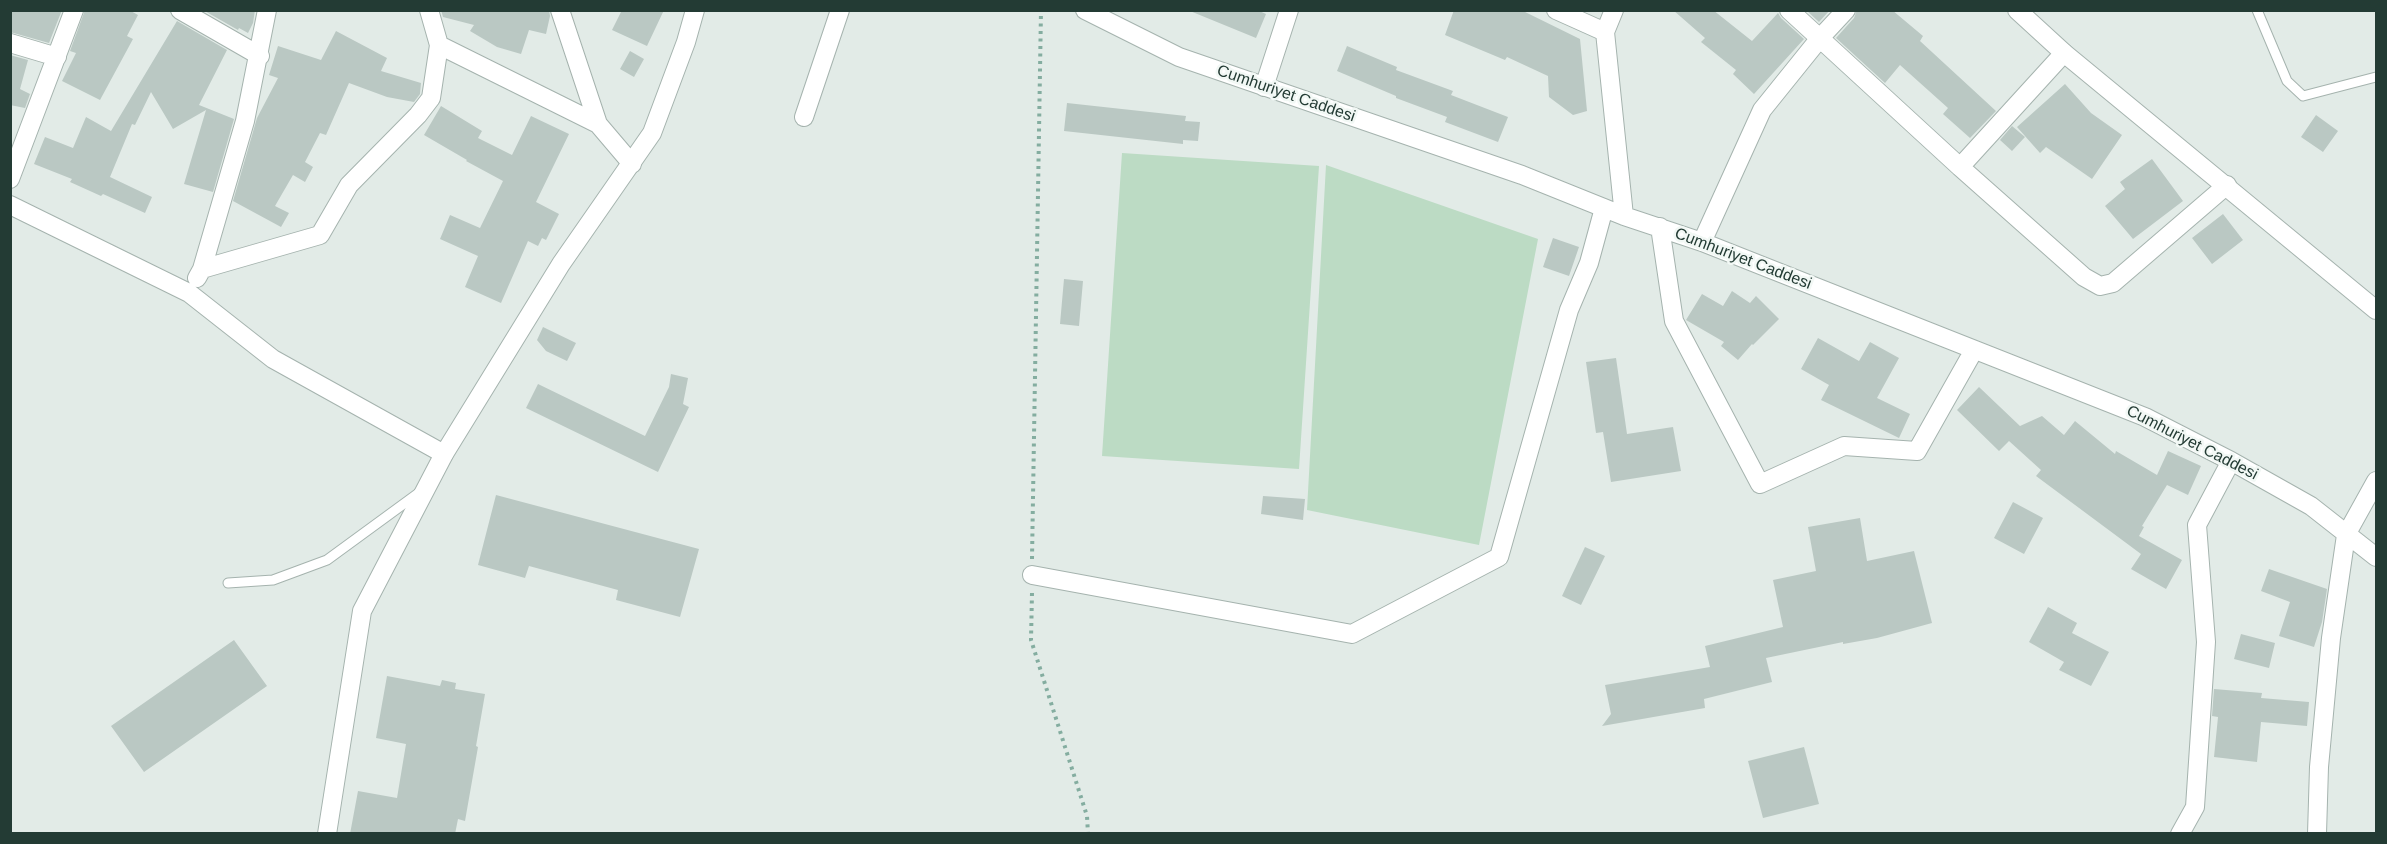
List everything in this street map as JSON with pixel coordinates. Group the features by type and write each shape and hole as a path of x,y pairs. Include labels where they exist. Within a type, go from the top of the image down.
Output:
{"street":[{"path":"10,179 74,10"},
{"path":"180,10 260,56"},
{"path":"189,293 202,269 245,121 260,56 267,10"},
{"path":"202,269 320,235 349,185 418,115 431,98 439,45 429,10"},
{"path":"560,10 598,124 632,164"},
{"path":"327,834 362,611 444,454 561,264 652,133 686,42 695,10"},
{"path":"804,117 840,10"},
{"name":"Cumhuriyet Caddesi","path":"1085,10 1179,57 1522,175 1624,216 1702,242 2145,417 2231,461 2311,506 2376,557"},
{"path":"1264,87 1289,10"},
{"path":"1556,10 1605,32"},
{"path":"1614,10 1605,32 1624,216"},
{"path":"1789,10 1960,167 2084,277 2100,286 2113,283 2227,185"},
{"path":"1702,242 1762,110 1820,38 1846,10"},
{"path":"2017,10 2064,53 2376,310"},
{"path":"10,43 57,57"},
{"path":"439,45 598,124"},
{"path":"1960,167 2064,53"},
{"path":"10,205 189,293 273,359 444,454"},
{"path":"1032,575 1352,634 1499,557 1569,310 1589,263 1604,208"},
{"path":"1660,227 1674,321 1760,484 1844,446 1917,451 1974,350"},
{"path":"2180,834 2195,807 2206,642 2197,525 2231,461"},
{"path":"2317,834 2319,767 2331,638 2346,535 2376,481"}],"lane":[{"path":"2257,10 2287,81 2303,96 2376,77"},
{"path":"228,583 273,580 327,560 427,487"}],"path":[{"path":"1041,10 1031,640 1087,816 1088,834"}],"green space":[{"path":"1122,153 1319,166 1299,469 1102,456"},
{"path":"1326,165 1538,239 1479,545 1307,510"}],"building":[{"path":"10,10 62,10 49,43 10,32"},
{"path":"85,10 129,10 138,15 127,36 133,39 100,100 62,81 76,53 70,51"},
{"path":"203,10 255,10 253,23 248,33 239,28 238,30"},
{"path":"441,10 549,10 550,16 546,34 529,30 521,54 497,47 470,31 474,25 443,17"},
{"path":"622,10 664,10 647,46 612,30"},
{"path":"1257,10 1266,14 1256,38 1190,11"},
{"path":"1454,10 1521,10 1580,39 1587,111 1573,115 1549,97 1548,76 1507,57 1505,60 1445,35"},
{"path":"1673,10 1713,10 1752,41 1778,13 1804,39 1754,94 1733,74 1736,70 1701,42 1705,38"},
{"path":"1806,10 1830,10 1819,22"},
{"path":"1857,10 1892,10 1923,36 1920,41 1996,111 1970,138 1943,114 1948,108 1900,65 1885,83 1836,38 1854,18"},
{"path":"177,21 227,50 199,105 234,119 213,192 184,184 206,110 173,129 151,92 135,125 132,124 110,177 152,197 145,213 103,194 101,196 70,182 72,179 34,164 45,137 73,148 86,117 111,131"},
{"path":"336,31 387,58 381,71 421,83 420,94 414,102 387,97 349,83 326,135 320,133 305,162 313,167 305,182 293,175 275,206 289,213 281,227 233,201 257,118 278,78 269,75 278,46 321,60"},
{"path":"1347,46 1397,67 1396,70 1453,91 1451,95 1508,117 1498,142 1445,122 1447,117 1396,98 1396,96 1337,71"},
{"path":"630,51 644,59 634,77 620,69"},
{"path":"10,55 28,60 20,89 30,94 25,108 10,105"},
{"path":"2065,84 2091,113 2122,135 2092,179 2046,147 2040,153 2017,127"},
{"path":"1067,103 1186,116 1185,121 1200,122 1198,141 1183,140 1183,144 1064,131"},
{"path":"441,106 482,131 478,138 512,155 531,116 569,134 536,202 559,214 546,240 542,238 538,246 528,241 501,303 465,287 478,256 440,239 450,215 480,228 503,181 424,135"},
{"path":"2316,115 2338,131 2323,152 2301,137"},
{"path":"2012,126 2025,137 2012,151 2000,140"},
{"path":"2152,159 2183,201 2133,239 2105,206 2125,189 2120,182"},
{"path":"2223,214 2243,240 2212,264 2192,238"},
{"path":"1553,238 1579,247 1569,276 1543,267"},
{"path":"1064,279 1083,281 1079,326 1060,324"},
{"path":"1732,291 1750,303 1756,296 1779,319 1738,360 1721,346 1724,342 1686,320 1702,294 1723,306"},
{"path":"543,327 576,343 567,361 546,351 537,340"},
{"path":"1818,338 1859,361 1870,342 1899,358 1877,398 1910,414 1899,438 1821,400 1829,385 1801,369"},
{"path":"1616,358 1627,434 1673,427 1681,471 1611,482 1603,432 1596,433 1586,362"},
{"path":"671,374 688,378 683,404 689,407 658,472 526,408 538,384 645,436 669,387"},
{"path":"1979,387 2020,426 2042,416 2064,435 2075,421 2115,454 2116,451 2157,475 2168,451 2201,466 2188,495 2167,485 2142,526 2144,527 2139,536 2182,560 2166,589 2131,569 2141,554 2036,476 2041,470 2009,441 1999,451 1957,410"},
{"path":"496,495 699,549 680,617 616,600 618,590 529,566 525,578 478,565"},
{"path":"1263,496 1305,499 1303,520 1261,514"},
{"path":"2013,502 2043,518 2024,554 1994,538"},
{"path":"1860,518 1867,561 1914,551 1932,623 1877,638 1843,644 1843,642 1766,658 1772,682 1704,699 1705,708 1602,726 1611,714 1605,685 1710,667 1705,646 1783,627 1773,580 1816,571 1808,527"},
{"path":"1585,547 1605,556 1581,605 1562,596"},
{"path":"2269,569 2327,589 2322,622 2314,647 2279,636 2290,602 2261,591"},
{"path":"2048,607 2077,623 2072,633 2109,652 2091,686 2059,670 2064,662 2029,642"},
{"path":"2241,634 2275,643 2269,668 2234,659"},
{"path":"234,640 267,686 144,772 111,726"},
{"path":"387,676 440,686 442,680 456,683 455,689 485,694 465,821 458,819 455,834 350,834 358,791 397,798 406,744 376,738"},
{"path":"2214,689 2262,693 2261,698 2309,702 2307,726 2261,722 2257,762 2214,757 2218,717 2212,716"},
{"path":"1804,747 1819,804 1763,818 1748,761"}]}
